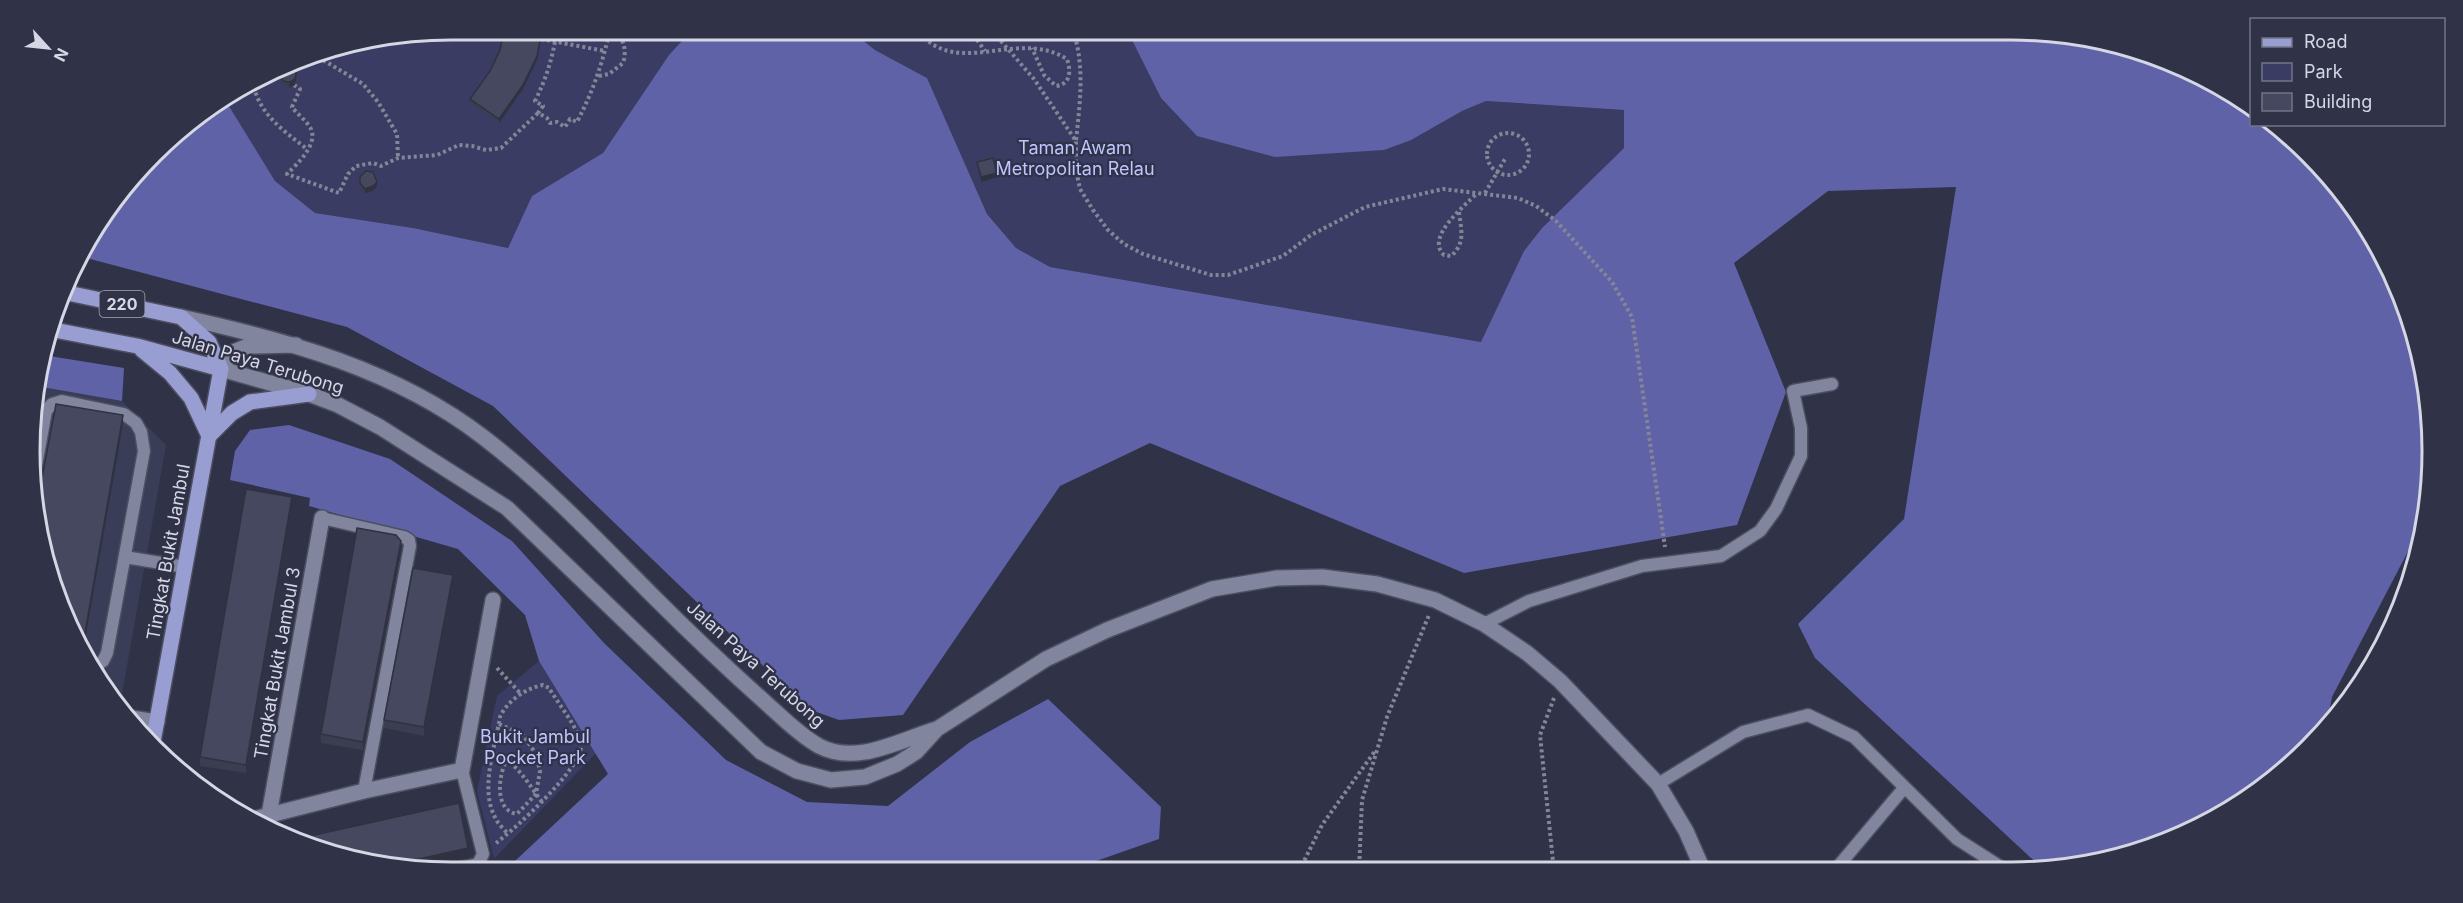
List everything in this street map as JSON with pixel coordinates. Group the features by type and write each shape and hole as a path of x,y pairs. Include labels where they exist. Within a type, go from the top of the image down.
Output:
{"main road":[{"name":"Jalan Paya Terubong","path":"72,294 181,316 296,345 369,371 443,410 483,437 570,514 718,660 786,722 819,746 847,754 879,750 903,739 937,729"},
{"path":"181,316 209,342 221,369"},
{"name":"Jalan Paya Terubong","path":"59,331 137,346 309,394 338,405 380,426 507,508 761,752 796,771 831,780 865,777 897,764 915,752 937,729"},
{"path":"221,369 231,354 248,346 296,345"},
{"path":"137,346 170,373 191,398 209,436 232,413 250,402 309,394"},
{"name":"Tingkat Bukit Jambul","path":"154,735 221,369"},
{"name":"Tingkat Bukit Jambul 3","path":"269,815 322,518"},
{"name":"220","path":"937,729 1046,659 1107,630 1212,589 1277,578 1322,577 1377,584 1435,600 1484,624 1527,652 1560,681 1658,783 1686,831 1700,862"},
{"path":"263,816 364,791 462,770 493,600"},
{"path":"140,719 157,722"}],"lane":[{"path":"1484,624 1529,601 1642,566 1667,561 1721,556 1760,531 1776,509 1801,456 1801,428 1793,391 1832,384"},
{"path":"40,442 46,411 52,404 62,401 124,414 136,423 141,432 144,451 107,653 100,663"},
{"path":"322,518 404,537 409,540 410,546 364,791"},
{"path":"125,557 185,567"},
{"path":"1658,783 1743,732 1808,715 1854,737 1957,839 1992,862"},
{"path":"462,770 483,854 479,862"},
{"path":"1842,862 1904,788"}],"path":[{"path":"546,40 605,51"},
{"path":"538,113 547,118 550,123 557,122 565,127 570,119 577,122 599,76 609,40"},
{"path":"599,76 609,74 623,63 625,50 622,40"},
{"path":"928,40 937,48 949,53 1006,48 1032,48 1056,52 1067,59 1069,67 1068,80 1063,85 1056,86 1049,81 1032,48"},
{"path":"977,40 985,51"},
{"path":"1002,40 1034,79 1076,141"},
{"path":"1076,40 1079,50 1082,85 1076,141 1076,170 1080,189 1108,230 1124,244 1143,254 1211,275 1228,276 1283,256 1311,235 1365,207 1443,189 1518,198 1536,206 1556,221 1612,282 1632,317 1667,561"},
{"path":"294,85 300,89 292,107 311,129 312,137 304,156 287,174 339,193 348,174 356,166 373,163 381,166 398,158 438,155 459,145 486,150 501,148 543,106 535,101 546,79 555,42"},
{"path":"324,61 363,84 378,102 397,134 398,158"},
{"path":"255,91 268,116 307,149"},
{"path":"1508,132 1521,137 1529,149 1528,163 1518,174 1511,176 1497,173 1488,163 1486,156 1490,142 1495,137 1508,132"},
{"path":"1485,193 1505,159"},
{"path":"1459,212 1461,244 1451,256 1444,255 1439,250 1437,242 1442,231 1459,212 1477,192"},
{"path":"1359,862 1362,800 1387,717 1435,600"},
{"path":"1553,862 1540,735 1560,681"},
{"path":"512,684 520,694"},
{"path":"543,685 549,688 580,741 581,749 578,758 542,802 508,834 496,819 489,800 488,786 503,711 520,694 537,686 543,685"},
{"path":"499,724 523,735 536,754 540,771 536,794 517,814 513,814 502,802 501,769 507,759"},
{"path":"1304,862 1322,825 1378,748"},
{"path":"494,754 507,759 542,802"}],"shaded area":[{"path":"683,40 862,40 875,50 927,78 987,214 1016,248 1050,267 1481,342 1524,251 1542,228 1624,148 1624,110 1486,101 1462,111 1411,140 1384,150 1275,157 1197,136 1161,98 1132,40 2012,40 2092,48 2144,62 2217,96 2250,117 2250,126 2263,126 2321,181 2338,201 2367,246 2401,319 2415,371 2422,425 2422,478 2412,545 2332,697 2329,713 2302,742 2262,778 2193,820 2144,841 2092,855 2035,862 1815,658 1798,624 1904,519 1956,187 1828,191 1734,263 1786,392 1737,525 1464,573 1150,443 1060,486 903,715 839,720 808,709 493,406 347,327 89,259 110,223 142,181 181,142 229,106 275,181 315,213 413,228 508,248 532,196 603,153 669,55"},
{"path":"52,356 124,368 122,401 46,388"},
{"path":"46,388 122,401 166,445 122,697 96,657 72,609 62,584 48,532 40,452"},
{"path":"289,425 390,459 512,541 604,643 726,760 807,802 888,806 970,742 1048,699 1161,807 1159,839 1093,862 514,862 608,774 539,661 525,615 458,549 309,506 310,498 230,480 235,451 250,430"}],"green space":[{"path":"683,40 669,55 603,153 532,196 508,248 413,228 315,213 275,181 229,106 270,83 319,62 371,48 425,41"},
{"name":"Taman Awam Metropolitan Relau","path":"862,40 1132,40 1161,98 1462,111 1486,101 1624,110 1624,148 1542,228 1524,251 1482,342 1050,267 1016,248 987,214 927,78 875,50"},
{"name":"Bukit Jambul Pocket Park","path":"539,661 596,753 494,859 477,791 497,696"}],"building":[{"path":"502,40 540,40 537,56 523,85 499,119 470,99 490,71"},
{"path":"296,71 296,77 291,82 285,82 281,78 294,72"},
{"path":"993,158 997,173 981,177 977,162"},
{"path":"366,171 373,172 377,182 365,189 360,183 360,177"},
{"path":"56,404 123,415 84,636 62,584 48,532 41,481"},
{"path":"246,489 292,497 246,765 200,757"},
{"path":"357,528 396,535 401,541 363,742 321,734"},
{"path":"413,568 453,575 424,727 384,720"},
{"path":"459,803 468,848 412,861 371,855 308,837"}]}
